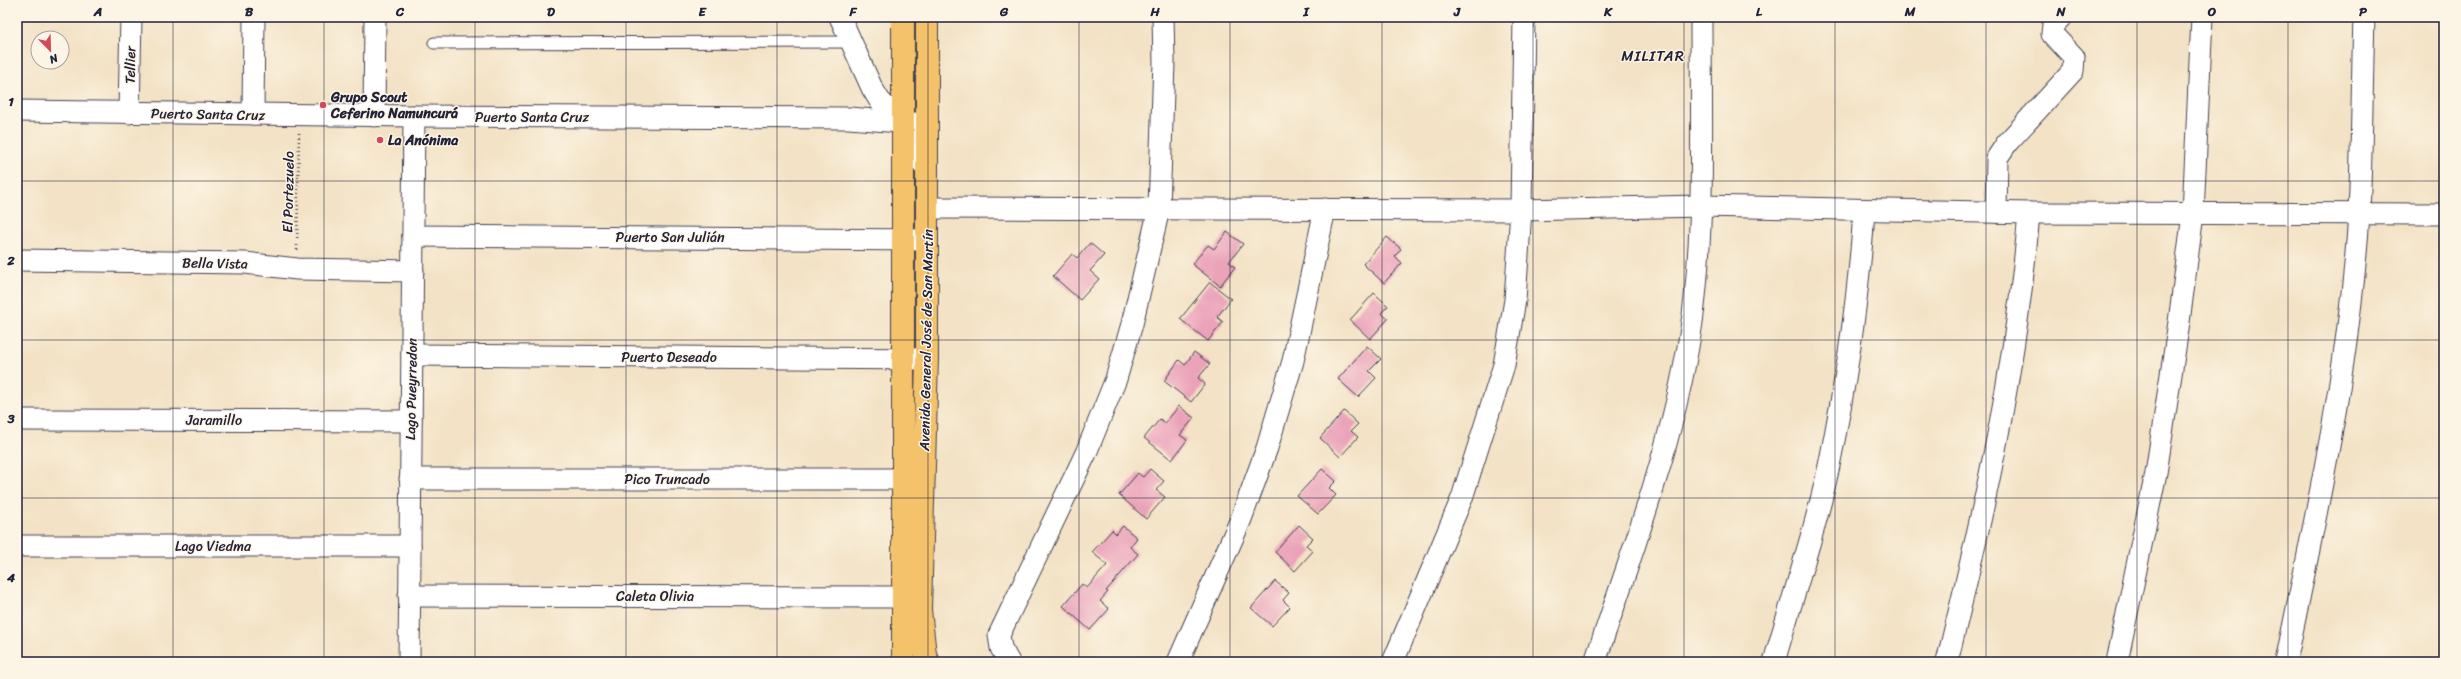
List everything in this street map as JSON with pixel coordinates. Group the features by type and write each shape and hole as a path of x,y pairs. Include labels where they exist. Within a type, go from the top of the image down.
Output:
{"highway":[{"name":"Avenida General José de San Martín","path":"903,17 903,662"},
{"name":"Avenida General José de San Martín","path":"927,17 927,359 920,610 925,654 928,662"}],"street":[{"name":"Tellier","path":"129,113 131,17"},
{"path":"253,114 254,17"},
{"path":"374,116 375,17"},
{"path":"840,17 880,101 903,124 926,169"},
{"path":"1010,662 1001,648 999,635 1056,518 1116,379 1132,324 1158,209 1164,62 1163,17"},
{"path":"1393,662 1462,498 1504,365 1515,300 1521,210 1524,17"},
{"path":"1595,662 1658,469 1681,380 1698,264 1701,206 1701,17"},
{"path":"1996,212 1997,158 2007,143 2073,71 2074,57 2052,34 2053,25 2061,17"},
{"path":"2117,662 2156,473 2193,214 2202,17"},
{"path":"2286,662 2326,462 2347,326 2359,214 2364,17"},
{"name":"Puerto Santa Cruz","path":"17,111 374,116 849,118 903,124 926,124"},
{"name":"Lago Pueyrredon","path":"409,662 414,116"},
{"path":"927,208 1521,210 1701,206 2029,213 2444,214"},
{"path":"1178,662 1241,519 1267,448 1293,361 1325,209"},
{"path":"1774,662 1830,462 1860,284 1864,210"},
{"path":"1947,662 1995,451 2024,275 2029,213"},
{"name":"Puerto San Julián","path":"413,236 926,240"},
{"name":"Bella Vista","path":"17,260 245,263 297,269 413,271"},
{"name":"Puerto Deseado","path":"412,355 927,359"},
{"name":"Jaramillo","path":"17,420 411,421"},
{"name":"Pico Truncado","path":"410,479 903,479 924,482"},
{"name":"Lago Viedma","path":"17,546 410,546"},
{"name":"Caleta Olivia","path":"409,596 902,597"}],"lane":[{"path":"434,43 851,42"}],"path":[{"name":"El Portezuelo","path":"297,269 299,115"}],"building":[{"path":"1227,232 1243,244 1229,262 1235,267 1220,286 1192,264 1208,245 1214,249"},
{"path":"1387,237 1401,249 1395,256 1402,263 1384,283 1363,264"},
{"path":"1090,243 1104,255 1090,271 1099,279 1080,300 1053,276 1072,254 1077,258"},
{"path":"1210,282 1231,299 1217,317 1223,322 1208,341 1180,319"},
{"path":"1374,293 1388,306 1381,313 1388,319 1370,339 1350,320"},
{"path":"1367,346 1381,359 1369,371 1376,378 1358,397 1338,379"},
{"path":"1194,352 1210,364 1198,378 1205,384 1191,402 1164,381 1179,360 1185,365"},
{"path":"1179,406 1194,418 1180,435 1187,440 1172,460 1144,438 1160,419 1165,423"},
{"path":"1344,411 1358,424 1351,431 1358,437 1340,457 1320,438"},
{"path":"1150,469 1164,481 1156,490 1165,497 1146,519 1119,495 1138,473 1143,477"},
{"path":"1322,469 1336,481 1329,488 1336,495 1318,514 1297,496"},
{"path":"1299,525 1313,538 1306,545 1313,551 1295,571 1275,552"},
{"path":"1123,526 1137,538 1130,547 1138,554 1106,591 1108,592 1100,601 1109,609 1090,630 1063,606 1082,584 1087,588 1107,565 1092,552 1112,530 1116,534"},
{"path":"1275,581 1289,593 1283,600 1290,607 1272,626 1251,608"}],"place":[{"name":"Grupo Scout Ceferino Namuncurá","path":"323,105"},
{"name":"La Anónima","path":"380,140"}],"district":[{"name":"MILITAR","path":"1653,56"}]}
